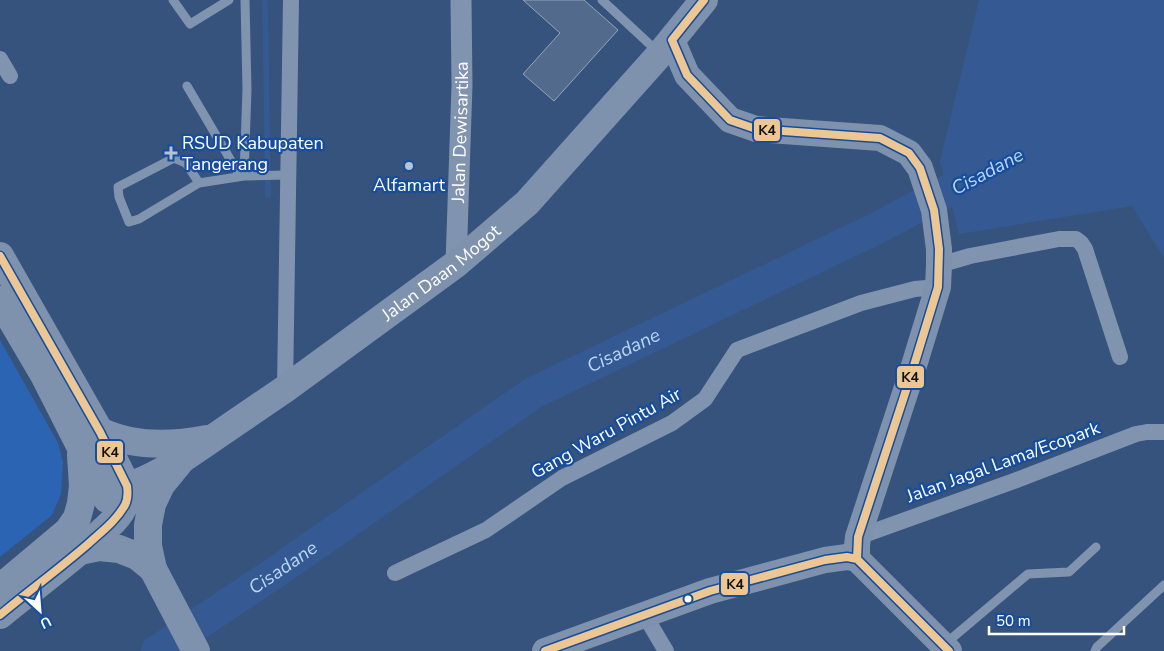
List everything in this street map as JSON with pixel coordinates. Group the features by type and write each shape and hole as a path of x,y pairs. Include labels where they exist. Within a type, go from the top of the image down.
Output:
{"highway":[{"name":"Jalan Daan Mogot","path":"100,484 119,487 127,486 166,469 181,460 285,389 456,264 527,203 666,47 704,0"},
{"path":"0,256 89,438 100,484 117,517"},
{"path":"0,300 44,375 89,438 127,486 128,492 123,510 105,529 0,614"},
{"path":"89,438 158,444 187,443 216,437"},
{"path":"0,588 68,531 76,518 81,503 83,486 82,464 89,438"},
{"path":"181,460 161,485 152,504 148,525 148,546 155,575 196,651"},
{"path":"80,551 99,547 119,549 137,556 155,575"}],"main road":[{"path":"545,651 710,591 825,560 847,558 858,548 912,372 939,267 934,210 920,168 909,153 880,138 756,129 730,120 687,75 666,47"},
{"path":"858,548 946,648"}],"street":[{"path":"285,389 286,175 291,0"},
{"name":"Jalan Dewisartika","path":"456,264 462,85 460,0"},
{"path":"0,59 10,76"},
{"name":"Gang Waru Pintu Air","path":"395,573 486,530 562,478 672,423 705,398 737,350 861,303 915,289 939,267 970,256 1050,240 1076,239 1085,249 1120,357"},
{"name":"Jalan Jagal Lama/Ecopark","path":"858,548 1014,481 1136,434 1164,432"},
{"path":"644,614 666,651"}],"lane":[{"path":"173,0 190,24 229,0"},
{"path":"245,0 246,176"},
{"path":"602,0 666,47"},
{"path":"187,86 246,176"},
{"path":"199,183 186,164 174,158 118,187 118,197 129,222 139,219 199,183 246,176 286,175"},
{"path":"946,648 1028,574 1069,572 1096,547"},
{"path":"1095,651 1096,647 1164,585"}],"shaded area":[{"path":"0,340 58,443 63,462 61,494 52,515 0,557"}],"water":[{"path":"979,0 1164,0 1164,258 1132,206 959,234 940,161"}],"building":[{"path":"523,0 584,0 618,30 554,101 523,74 560,33"}],"waterway":[{"path":"265,0 268,195"},
{"name":"Cisadane","path":"157,651 270,576 533,393 875,229 988,170"}],"transit line":[{"name":"K4","path":"704,0 672,40 687,75 730,120 756,129 880,138 909,153 920,168 934,210 939,249 938,287 858,537 857,559"},
{"name":"K4","path":"0,256 100,432 127,486 128,494 125,505 108,526 0,615"},
{"name":"K4","path":"545,651 710,591 825,560 847,557 857,559"},
{"name":"K4","path":"857,559 949,651"}],"place":[{"name":"RSUD Kabupaten Tangerang","path":"171,153"},
{"name":"Alfamart","path":"409,166"}]}
